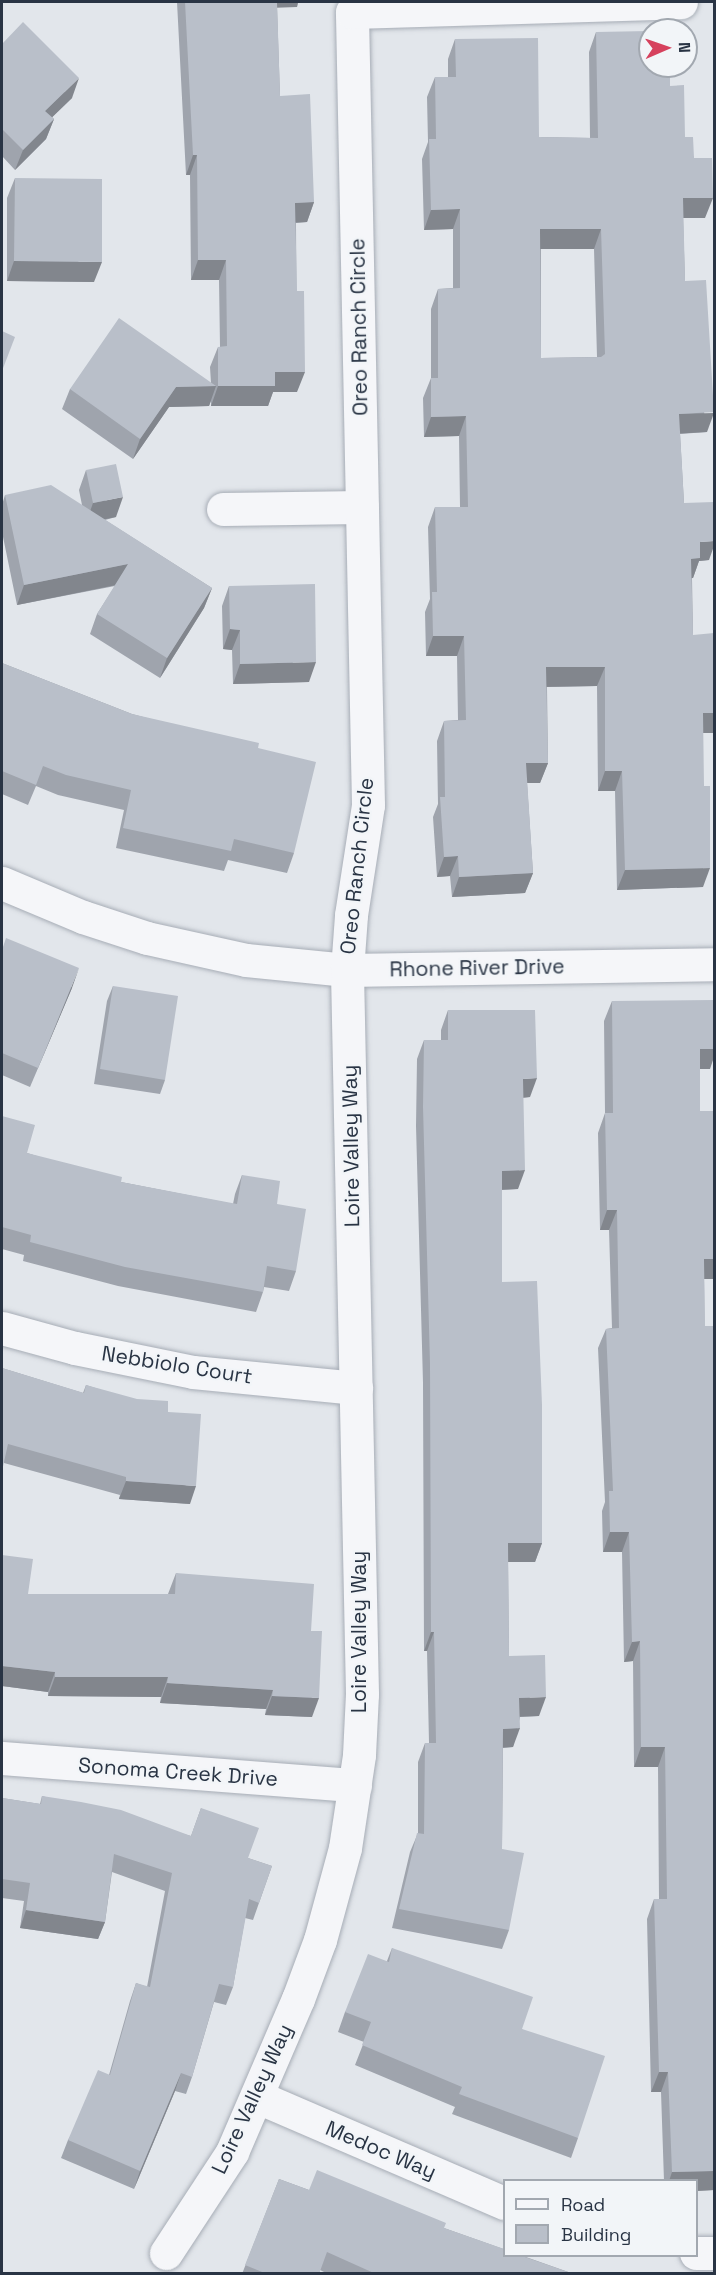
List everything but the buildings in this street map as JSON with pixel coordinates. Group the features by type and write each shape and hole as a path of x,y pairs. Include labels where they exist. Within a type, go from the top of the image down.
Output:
{"street":[{"name":"Oreo Ranch Circle","path":"347,970 351,915 368,805 352,12 681,2"},
{"path":"223,509 362,507"},
{"name":"Rhone River Drive","path":"2,883 83,917 147,938 246,960 347,970 714,964"},
{"name":"Loire Valley Way","path":"166,2253 232,2152 258,2097 321,1940 345,1848 355,1785 362,1694 347,970"},
{"name":"Nebbiolo Court","path":"2,1328 75,1348 193,1372 356,1388"},
{"name":"Sonoma Creek Drive","path":"2,1758 355,1785"},
{"name":"Medoc Way","path":"258,2097 503,2202"},
{"path":"698,2253 714,2253"}]}
